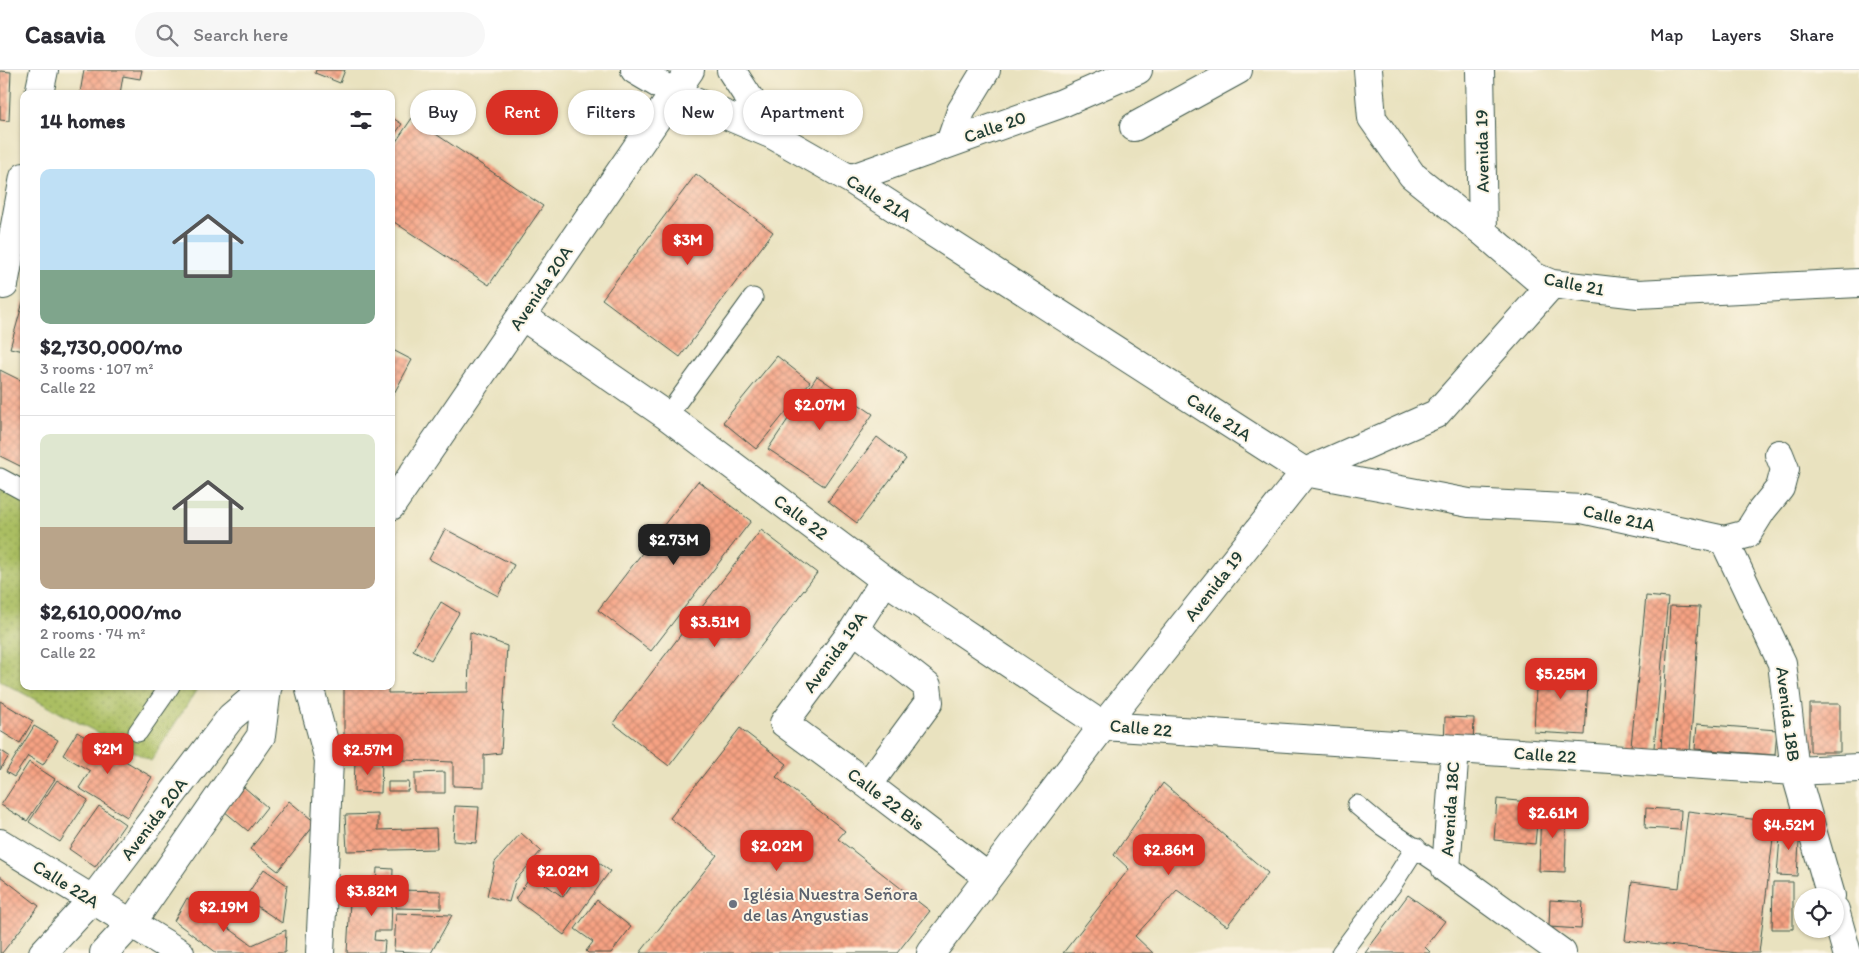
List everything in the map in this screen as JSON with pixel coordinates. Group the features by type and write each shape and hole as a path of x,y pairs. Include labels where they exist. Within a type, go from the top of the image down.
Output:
{"street":[{"path":"40,90 44,70"},
{"path":"635,70 669,90"},
{"name":"Avenida 20A","path":"676,90 690,70"},
{"path":"731,70 744,90"},
{"path":"950,143 961,112 986,70"},
{"name":"Calle 20","path":"850,179 1060,104 1138,70"},
{"path":"1134,127 1238,70"},
{"name":"Calle 21","path":"1368,70 1372,118 1412,175 1535,277 1552,284 1638,294 1859,283"},
{"name":"Avenida 19","path":"1480,70 1483,232"},
{"name":"Avenida 20A","path":"395,500 664,108"},
{"name":"Calle 21A","path":"773,135 850,179 1305,472 1469,503 1582,509 1724,540"},
{"path":"4,285 20,199"},
{"name":"Avenida 19","path":"931,953 1103,726 1305,472 1436,414 1552,284"},
{"name":"Calle 22","path":"522,316 667,416 885,580 1103,726 1795,770 1859,768"},
{"path":"1724,540 1747,534 1762,510 1780,488 1785,470 1778,454"},
{"name":"Avenida 18B","path":"1724,540 1782,662 1795,770 1829,888"},
{"name":"Avenida 19A","path":"784,723 854,628 885,580"},
{"path":"854,628 927,686 929,702 868,785"},
{"name":"Avenida 20A","path":"43,953 92,900 231,717 264,690"},
{"name":"Avenida 20A","path":"104,953 131,924 261,736 268,690"},
{"path":"310,690 329,760 320,953"},
{"name":"Calle 22 Bis","path":"784,723 988,878"},
{"name":"Avenida 18C","path":"1446,869 1455,749"},
{"name":"Calle 22A","path":"0,843 180,953"},
{"path":"1446,869 1562,953"}],"lane":[{"path":"667,416 753,298"},
{"path":"0,478 20,489"},
{"path":"138,732 167,690"},
{"path":"1357,805 1381,825 1446,869"},
{"path":"1341,953 1391,886 1416,847"}],"green space":[{"path":"0,467 20,479 20,690 196,690 151,761 0,681"}],"building":[{"path":"84,70 142,70 140,79 123,76 121,90 81,90"},
{"path":"316,70 345,70 340,83 315,73"},
{"path":"0,71 11,72 9,121 0,120"},
{"path":"395,120 402,124 395,134"},
{"path":"410,121 410,135 437,135 543,206 489,285 395,223 395,143"},
{"path":"696,174 773,232 680,357 602,299"},
{"path":"20,313 20,350 10,348"},
{"path":"395,351 412,360 395,392"},
{"path":"777,356 810,382 756,449 723,422"},
{"path":"0,370 20,380 20,466 0,456"},
{"path":"817,376 873,414 824,486 768,449"},
{"path":"877,437 906,459 857,523 828,501"},
{"path":"698,481 751,521 651,651 598,610"},
{"path":"445,529 514,565 498,596 429,559"},
{"path":"761,530 817,573 669,766 613,723"},
{"path":"1646,596 1668,598 1653,758 1630,756"},
{"path":"441,602 459,613 431,660 413,650"},
{"path":"1670,606 1700,607 1689,767 1660,765"},
{"path":"470,632 507,646 501,753 484,755 484,787 453,786 453,762 353,758 353,738 344,736 344,690 388,690 388,693 468,692"},
{"path":"1537,666 1589,668 1585,735 1534,732"},
{"path":"0,701 33,721 20,743 0,731"},
{"path":"1810,704 1840,704 1840,752 1810,752"},
{"path":"1445,717 1474,718 1473,747 1444,746"},
{"path":"1697,724 1777,730 1775,755 1695,749"},
{"path":"34,726 58,740 43,765 28,756 14,777 6,772"},
{"path":"740,728 787,764 776,777 845,831 838,839 930,911 897,953 640,953 717,855 670,818"},
{"path":"77,732 152,777 127,817 79,788 90,771 63,755"},
{"path":"0,750 9,756 0,770"},
{"path":"355,760 382,761 381,793 354,792"},
{"path":"29,762 55,779 27,821 1,805"},
{"path":"445,772 445,793 415,793 415,773"},
{"path":"57,780 88,800 60,842 29,822"},
{"path":"388,782 409,782 408,791 388,791"},
{"path":"1163,783 1268,873 1227,926 1177,890 1135,936 1153,953 1063,953 1129,869 1114,855"},
{"path":"244,787 267,807 248,831 224,811"},
{"path":"1497,799 1539,803 1535,844 1494,840"},
{"path":"289,801 316,823 278,871 250,849"},
{"path":"1541,805 1567,806 1565,872 1539,871"},
{"path":"99,806 125,824 95,867 69,849"},
{"path":"455,806 479,807 476,843 453,841"},
{"path":"1646,808 1681,810 1680,830 1645,828"},
{"path":"1688,811 1775,822 1759,953 1737,953 1625,940 1632,882 1679,888"},
{"path":"378,814 378,830 436,828 437,849 347,851 345,815"},
{"path":"1781,825 1800,826 1797,876 1777,875"},
{"path":"521,833 541,851 515,881 509,902 487,896 495,862"},
{"path":"591,857 610,871 564,935 515,899 532,875 563,897"},
{"path":"377,868 393,869 391,931 375,931 374,940 385,941 384,953 347,953 350,901 375,902"},
{"path":"264,869 287,885 282,923 245,898"},
{"path":"0,876 39,906 2,953 0,953"},
{"path":"1773,882 1793,882 1793,929 1772,929"},
{"path":"397,890 441,891 441,909 396,908"},
{"path":"1408,895 1445,921 1425,947 1431,953 1365,953"},
{"path":"187,898 252,945 286,930 285,953 217,953 174,921"},
{"path":"597,900 631,927 611,953 588,953 586,951 593,942 575,929"},
{"path":"1550,900 1583,902 1581,929 1549,927"},
{"path":"396,913 452,915 431,953 394,951"}],"place":[{"name":"Iglésia Nuestra Señora de las Angustias","path":"733,904"}]}
